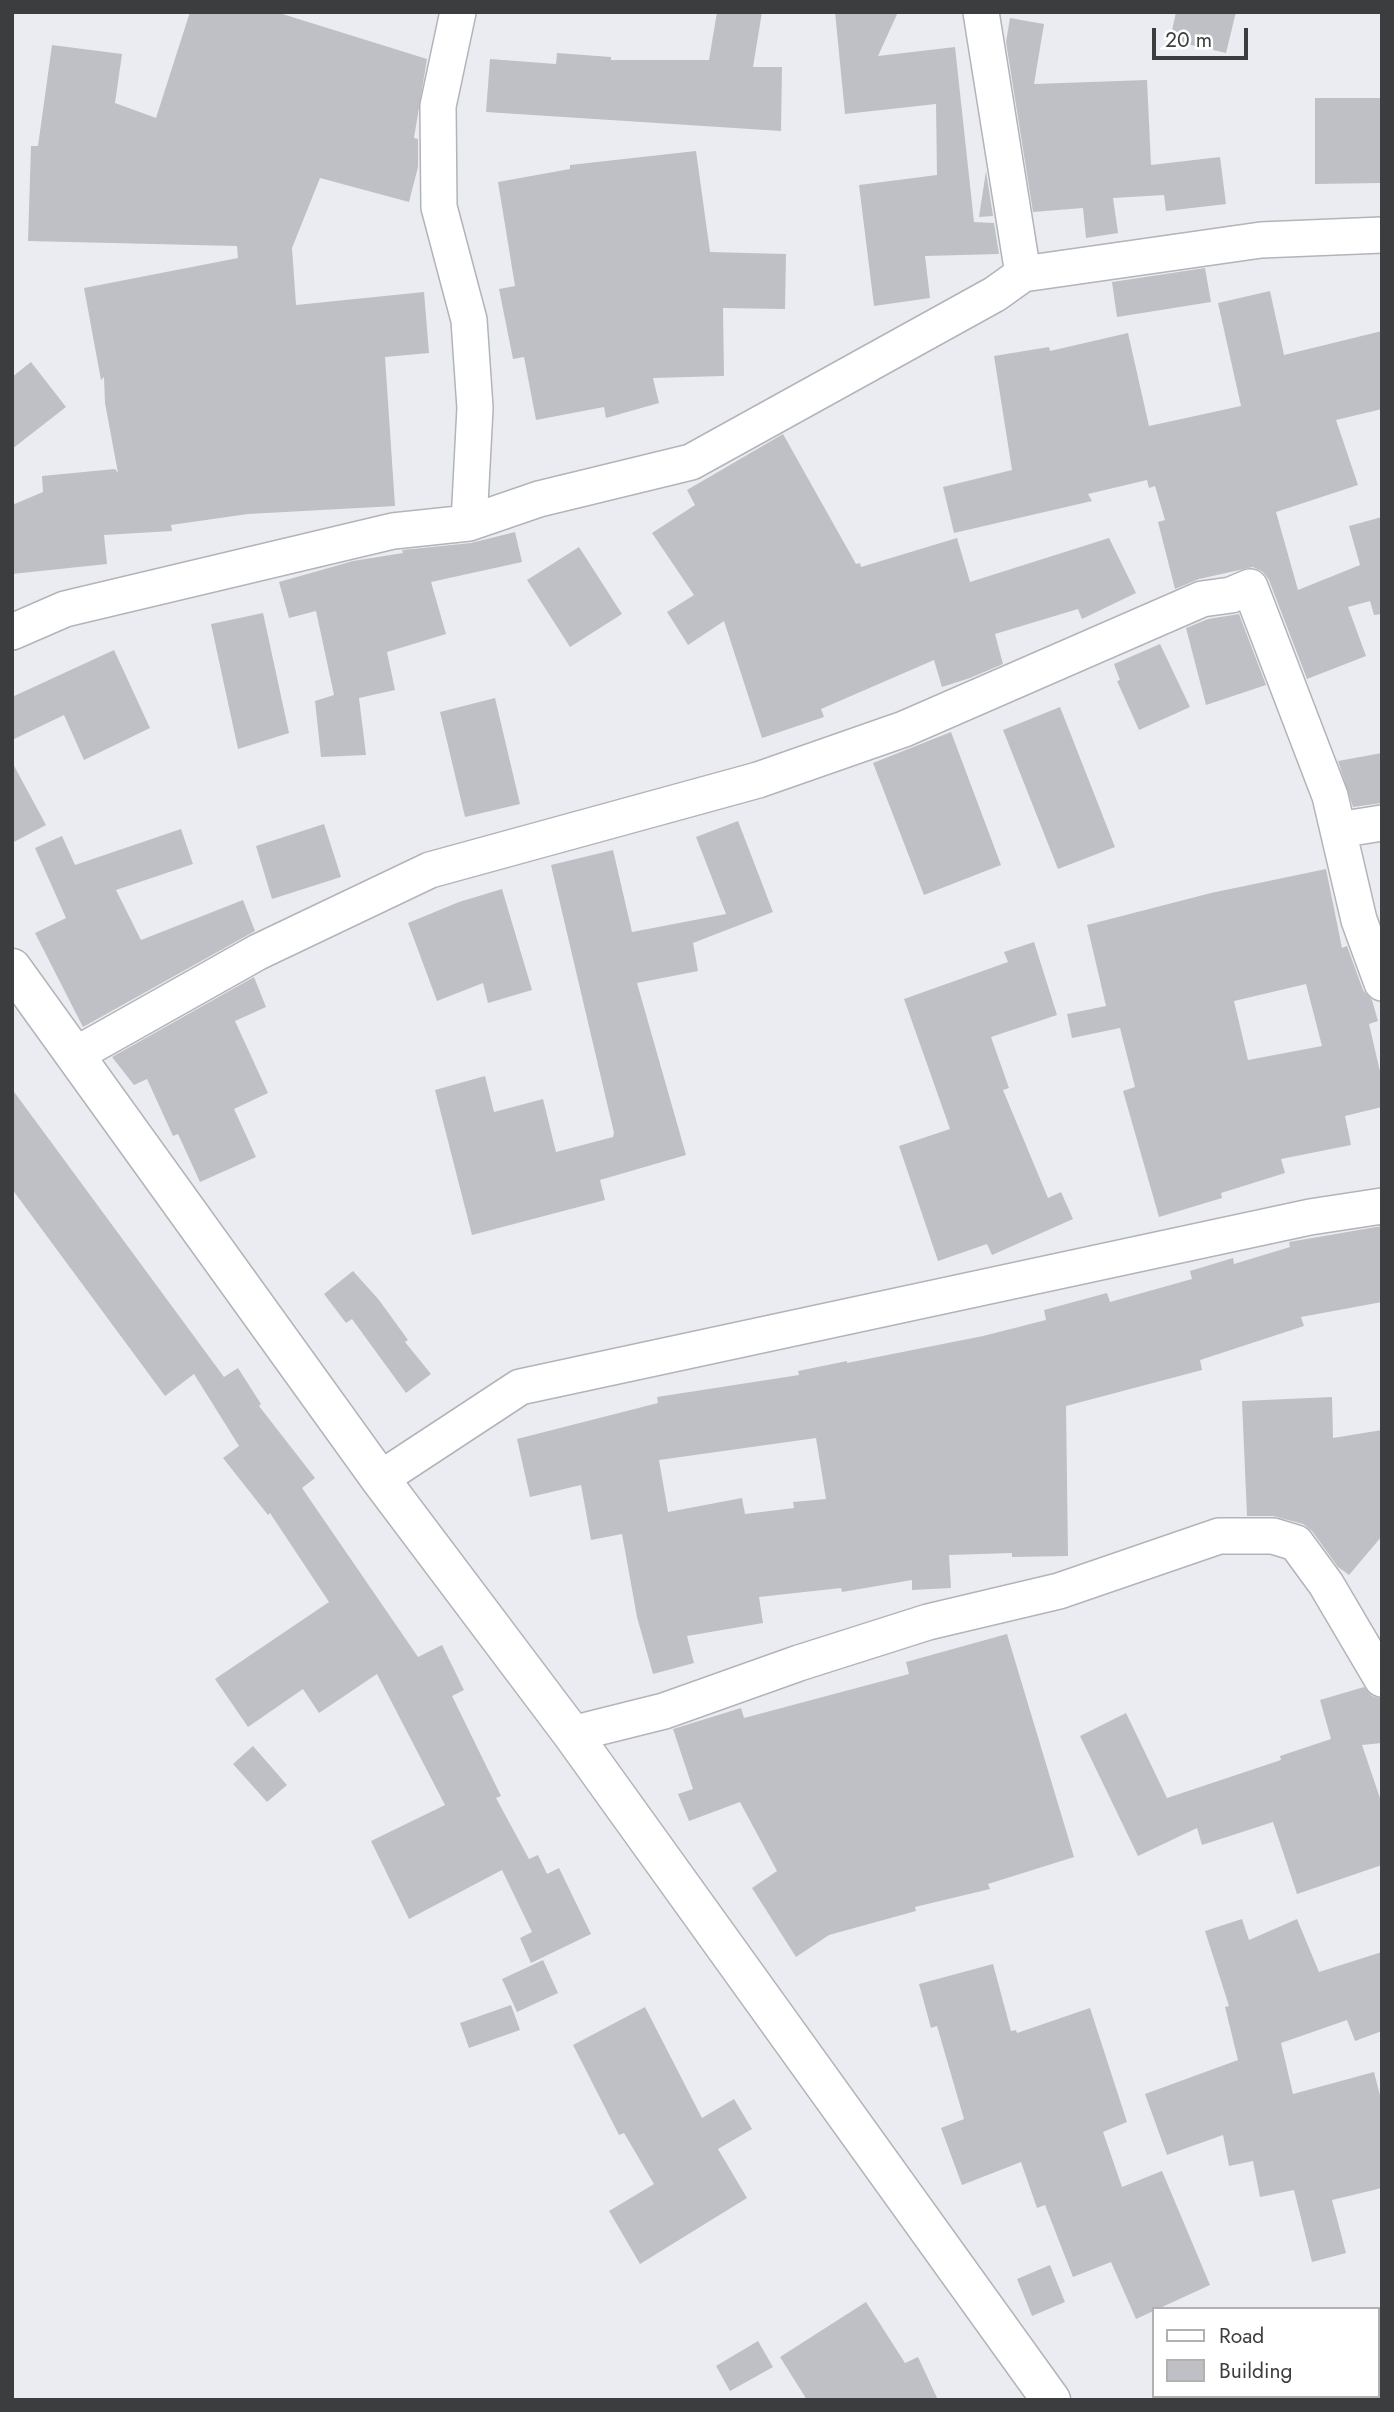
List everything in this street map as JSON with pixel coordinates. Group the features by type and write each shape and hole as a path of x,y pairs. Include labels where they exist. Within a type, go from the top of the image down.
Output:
{"street":[{"path":"981,12 1023,274"},
{"path":"450,13 438,106 439,207 469,320 475,408 469,523"},
{"path":"12,632 78,606 393,531 469,523 539,499 691,462 995,294 1023,274 1261,240 1382,235"},
{"path":"75,1055 258,952 430,870 758,780 988,695 1100,641 1202,599 1231,594 1250,587 1330,796 1359,920 1382,983"},
{"path":"1338,830 1382,822"},
{"path":"12,968 380,1479 572,1734 1051,2400"},
{"path":"380,1479 520,1387 1310,1217 1382,1206"},
{"path":"572,1734 664,1711 915,1626 1059,1591 1219,1536 1273,1536 1296,1543 1326,1584 1382,1679"}],"building":[{"path":"190,12 276,12 427,59 414,138 418,139 418,167 409,202 320,178 292,248 296,305 424,292 429,353 385,357 395,506 248,514 171,525 172,531 104,535 107,564 12,574 12,505 43,492 42,476 115,469 118,473 105,403 104,377 101,380 84,288 238,258 237,246 28,241 31,146 38,146 52,45 122,54 115,103 156,118"},
{"path":"717,12 762,12 753,67 782,67 781,131 486,112 490,59 556,64 557,53 611,57 611,60 709,60"},
{"path":"835,12 898,12 878,56 955,47 974,222 994,223 999,254 925,256 930,298 874,306 859,185 937,175 936,104 845,114"},
{"path":"1176,12 1236,12 1226,53 1170,40"},
{"path":"1010,18 1044,24 1034,84 1147,80 1151,165 1220,157 1226,204 1166,211 1164,195 1113,198 1118,233 1086,238 1083,208 1033,212 1006,42"},
{"path":"1315,98 1380,98 1380,183 1315,184"},
{"path":"696,151 710,252 786,254 785,309 723,308 724,376 653,378 659,403 606,418 604,407 536,420 524,357 513,359 499,289 515,286 498,182 570,169 570,165"},
{"path":"986,171 993,216 979,217"},
{"path":"1205,268 1211,302 1117,317 1112,282"},
{"path":"1270,291 1284,355 1382,331 1382,409 1336,420 1358,485 1276,512 1298,590 1360,565 1349,526 1382,517 1382,614 1374,615 1370,601 1348,607 1366,656 1307,679 1269,580 1263,572 1253,567 1199,579 1175,589 1158,522 1165,520 1155,486 1149,488 1147,480 1088,494 1092,501 954,533 943,487 1012,470 994,356 1049,347 1050,351 1128,333 1149,426 1241,406 1218,303"},
{"path":"31,362 66,407 12,449 12,377"},
{"path":"783,434 856,564 860,563 861,567 957,538 970,582 1109,538 1136,593 1082,619 1078,609 995,634 1003,664 970,678 942,687 934,660 821,709 824,717 762,738 724,621 688,645 667,612 694,595 652,533 695,505 687,490"},
{"path":"515,532 522,562 431,582 446,634 387,652 395,690 359,698 366,755 321,757 315,701 334,695 316,611 289,618 279,582 353,561 403,553 402,550 471,543"},
{"path":"579,547 622,614 570,647 527,580"},
{"path":"263,613 289,733 238,749 211,624"},
{"path":"1239,614 1266,685 1206,705 1186,628 1208,619"},
{"path":"1160,644 1190,707 1139,730 1117,681 1120,680 1114,664"},
{"path":"114,650 150,728 84,760 64,715 12,740 12,697"},
{"path":"495,698 520,804 465,817 440,712"},
{"path":"1060,707 1115,847 1058,869 1003,730"},
{"path":"951,732 1001,865 924,895 873,763"},
{"path":"1382,753 1382,803 1353,807 1338,761"},
{"path":"12,762 46,825 12,843"},
{"path":"738,821 773,912 693,943 698,971 637,983 686,1155 600,1180 605,1200 472,1235 435,1090 485,1076 494,1112 543,1099 556,1152 613,1137 614,1133 551,865 613,850 632,932 726,914 696,837"},
{"path":"324,824 341,877 272,899 256,846"},
{"path":"181,829 193,864 116,890 141,940 243,900 255,931 83,1027 35,933 66,918 35,848 62,836 75,865"},
{"path":"1326,869 1342,948 1347,946 1363,990 1372,1000 1378,1021 1369,1024 1382,1080 1382,1107 1345,1116 1351,1145 1281,1159 1285,1173 1221,1193 1222,1198 1159,1217 1123,1091 1135,1087 1120,1028 1072,1038 1067,1014 1106,1006 1087,925 1211,893","holes":["1306,984 1322,1046 1248,1060 1234,1001"]},
{"path":"502,889 532,990 488,1003 483,983 437,1001 408,923 459,902"},
{"path":"1034,942 1057,1015 991,1037 1009,1088 1003,1090 1048,1198 1061,1192 1073,1219 992,1255 987,1244 938,1261 899,1146 950,1129 904,999 1008,962 1004,952"},
{"path":"254,977 266,1007 235,1021 268,1093 234,1109 256,1157 200,1182 178,1134 173,1136 147,1079 134,1085 112,1057"},
{"path":"12,1089 224,1377 238,1368 261,1404 259,1406 315,1478 302,1488 418,1657 442,1645 464,1690 452,1696 501,1796 496,1798 529,1859 538,1855 547,1874 559,1868 591,1934 531,1963 520,1938 532,1932 502,1870 409,1919 371,1841 445,1805 377,1674 319,1713 303,1689 248,1727 215,1679 329,1602 270,1513 268,1515 223,1458 239,1446 194,1374 165,1396 12,1189"},
{"path":"1382,1226 1382,1302 1301,1317 1304,1326 1200,1360 1202,1370 1066,1406 1068,1556 1012,1557 1012,1553 949,1555 951,1588 912,1590 912,1580 842,1592 841,1588 759,1597 763,1623 687,1636 694,1663 653,1674 637,1617 622,1534 591,1540 581,1485 530,1497 517,1439 658,1403 657,1397 799,1375 798,1371 983,1336 1046,1320 1044,1310 1107,1293 1110,1302 1192,1279 1190,1271 1233,1258 1234,1264 1290,1247 1289,1242","holes":["816,1438 826,1499 793,1502 794,1508 745,1514 742,1498 668,1512 659,1460"]},
{"path":"353,1271 379,1300 408,1340 405,1342 431,1374 406,1393 352,1319 346,1323 324,1294"},
{"path":"1332,1397 1333,1438 1382,1430 1382,1536 1349,1575 1338,1567 1312,1531 1303,1524 1273,1516 1247,1516 1242,1401"},
{"path":"1007,1634 1074,1857 988,1884 990,1889 915,1907 916,1911 829,1935 796,1957 752,1888 777,1871 740,1802 689,1821 678,1794 693,1789 673,1729 741,1708 744,1718 909,1674 906,1662"},
{"path":"1364,1687 1372,1696 1382,1699 1382,1743 1362,1745 1382,1804 1382,1865 1297,1894 1273,1822 1202,1845 1197,1828 1138,1856 1080,1736 1126,1713 1167,1798 1281,1760 1280,1756 1331,1739 1320,1700"},
{"path":"253,1746 287,1785 267,1802 233,1764"},
{"path":"1242,1919 1249,1940 1297,1919 1319,1972 1382,1952 1382,2031 1355,2041 1347,2020 1281,2043 1293,2094 1374,2072 1382,2103 1382,2188 1332,2200 1346,2253 1312,2262 1294,2190 1260,2197 1253,2161 1229,2166 1223,2135 1167,2155 1145,2094 1238,2060 1225,2007 1229,2006 1205,1931"},
{"path":"543,1960 558,1993 517,2012 502,1979"},
{"path":"993,1964 1011,2031 1016,2030 1017,2033 1090,2008 1127,2122 1103,2132 1122,2187 1162,2171 1210,2285 1162,2307 1152,2307 1152,2312 1136,2319 1111,2262 1073,2277 1045,2205 1037,2208 1021,2162 962,2185 941,2128 964,2119 937,2026 931,2028 919,1984"},
{"path":"511,2005 520,2030 469,2048 460,2023"},
{"path":"645,2007 702,2118 734,2099 752,2129 718,2149 747,2198 640,2264 609,2211 654,2184 624,2133 619,2135 573,2045"},
{"path":"1050,2265 1065,2302 1032,2316 1017,2279"},
{"path":"866,2302 905,2363 918,2357 938,2400 807,2400 780,2357"},
{"path":"758,2341 773,2367 730,2391 716,2366"}]}
